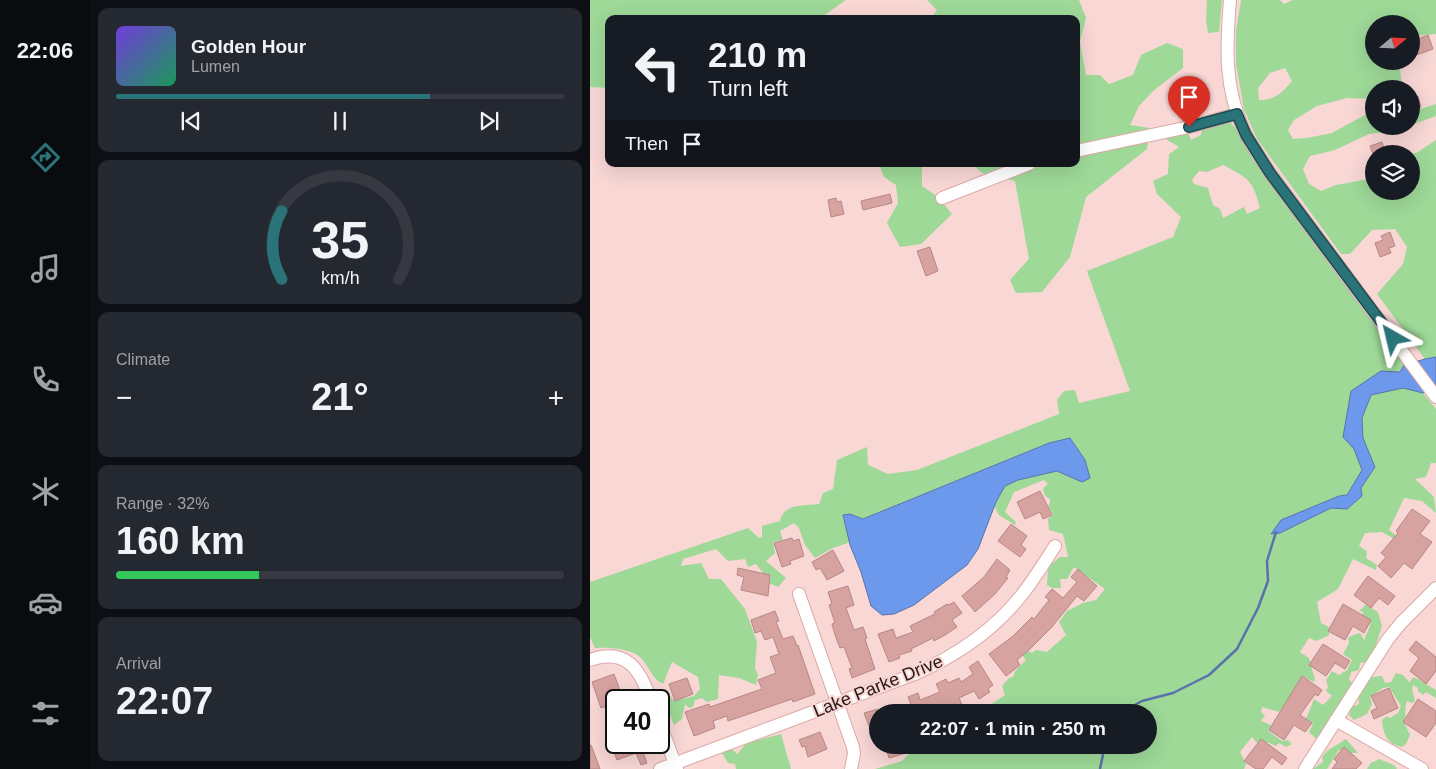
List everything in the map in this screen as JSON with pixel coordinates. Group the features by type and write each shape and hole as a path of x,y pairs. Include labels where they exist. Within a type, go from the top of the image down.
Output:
{"street":[{"path":"1230,0 1226,53 1227,73 1231,96 1246,135 1270,173 1436,397"},
{"path":"1080,149 1189,127 1237,114"},
{"path":"942,198 1021,167"},
{"name":"Lake Parke Drive","path":"660,769 676,766 940,663 964,648 1002,617 1020,597 1055,546"},
{"path":"1305,769 1388,639 1436,588"},
{"path":"799,594 853,747 854,754 851,769"},
{"path":"590,660 608,656 630,663 642,676 647,689"},
{"path":"1336,720 1422,769"},
{"path":"670,750 676,766"}],"green space":[{"path":"590,0 846,0 825,15 605,15 605,88 590,87"},
{"path":"927,0 1079,0 1086,18 1080,42 1080,15 933,15 937,10"},
{"path":"1207,0 1222,0 1219,32 1208,33 1206,20"},
{"path":"1241,0 1280,0 1284,4 1293,0 1436,0 1436,34 1420,35 1420,15 1365,15 1365,70 1400,70 1401,80 1365,80 1365,99 1347,98 1317,106 1294,120 1288,130 1293,139 1307,138 1332,133 1365,115 1365,135 1367,135 1335,150 1310,156 1303,169 1309,184 1321,191 1336,185 1365,180 1365,200 1420,200 1420,150 1436,140 1436,357 1425,359 1377,294 1403,264 1407,247 1395,229 1372,230 1350,254 1341,254 1257,139 1244,109 1236,64 1236,31","holes":["1285,68 1292,81 1285,89 1270,99 1259,100 1258,88 1270,73"]},
{"path":"1080,42 1086,75 1100,75 1109,84 1133,75 1141,55 1167,43 1183,49 1183,68 1153,91 1139,106 1130,125 1150,128 1147,149 1086,197 1070,257 1042,292 1016,293 1010,280 1029,259 1015,181 982,173 975,167 1080,167"},
{"path":"1436,104 1436,116 1420,122 1420,109"},
{"path":"1230,122 1238,131 1252,157 1404,365 1400,372 1381,371 1343,437 1354,449 1362,470 1347,495 1339,496 1281,520 1280,533 1331,508 1347,509 1375,467 1363,438 1362,418 1371,395 1403,388 1423,393 1436,409 1436,463 1431,463 1426,477 1415,479 1434,497 1436,513 1422,501 1404,498 1389,530 1399,538 1398,541 1382,532 1365,533 1359,546 1367,551 1366,558 1377,565 1376,570 1353,559 1338,589 1317,602 1321,623 1329,627 1329,635 1317,641 1309,638 1300,652 1309,658 1315,680 1314,682 1302,676 1288,700 1302,711 1300,715 1293,711 1281,709 1279,712 1262,707 1261,712 1265,715 1261,721 1271,725 1268,731 1282,741 1288,740 1292,744 1286,747 1279,743 1276,746 1267,742 1264,745 1259,741 1257,743 1252,737 1240,752 1246,764 1244,769 875,769 902,761 909,754 1157,754 1157,704 992,704 1005,695 1002,686 1009,678 1013,677 1015,671 1026,660 1021,653 1028,651 1032,653 1036,650 1047,652 1066,635 1059,622 1067,611 1083,603 1096,600 1105,589 1074,567 1067,579 1060,579 1061,588 1052,588 1047,585 1048,567 1060,557 1068,557 1063,534 1049,530 1048,518 1053,515 1048,506 1050,499 1045,496 1043,488 1048,484 1044,480 1014,492 1005,512 1016,522 1015,525 999,515 994,506 1005,486 1018,480 1057,471 1082,482 1070,438 1049,443 863,519 850,514 843,516 850,542 833,548 815,558 805,545 799,528 794,523 780,531 783,540 773,542 775,553 766,561 786,578 778,587 769,583 771,576 763,573 756,564 748,567 745,559 728,561 716,549 683,559 681,566 701,563 709,579 721,579 745,609 757,642 755,668 758,675 756,685 739,678 719,675 718,699 707,702 702,698 695,700 693,707 689,708 685,704 682,719 674,725 670,711 671,696 674,701 694,696 700,689 698,677 672,662 663,684 655,678 636,654 618,649 595,648 590,637 590,582 748,528 759,538 762,537 762,526 780,521 782,515 790,508 819,504 823,493 833,489 837,460 867,447 868,465 888,474 917,470 1059,414 1057,400 1064,391 1075,390 1079,403 1130,391 1087,271 1173,237 1181,217 1157,194 1153,181 1168,174 1169,154 1179,147 1159,135 1187,130 1191,140 1201,135 1202,127","holes":["1223,165 1244,177 1255,191 1260,208 1247,214 1244,207 1223,218 1220,209 1213,205 1208,188 1194,184 1192,180 1199,171 1207,172"]},
{"path":"880,167 922,167 922,186 938,197 952,214 921,244 900,247 887,223 898,203 896,185 884,177"},
{"path":"1366,605 1378,612 1382,626 1375,648 1368,662 1360,663 1359,670 1351,672 1349,680 1353,683 1320,737 1315,738 1309,732 1313,724 1306,719 1314,699 1323,705 1332,696 1326,691 1328,687 1326,680 1332,671 1339,675 1347,670 1352,660 1343,654 1349,643 1348,638 1360,633 1364,640 1370,622 1362,618 1363,612 1359,611"},
{"path":"1396,673 1403,675 1409,682 1414,677 1436,690 1436,698 1426,692 1423,695 1413,685 1412,690 1415,701 1412,703 1407,701 1404,722 1410,735 1406,744 1402,747 1389,741 1383,730 1382,720 1387,716 1390,718 1398,713 1401,706 1389,687 1383,688 1370,697 1372,704 1367,714 1354,720 1349,715 1352,707 1359,704 1358,694 1372,677 1382,676 1385,683 1391,682"},
{"path":"781,734 791,769 736,769 735,764 728,763 722,753 732,749 737,754 747,743"},
{"path":"1346,739 1358,753 1351,754 1339,750 1327,769 1313,769 1323,762 1322,757 1327,751"},
{"path":"1379,759 1394,765 1397,769 1367,769 1371,763"}],"water":[{"path":"1436,357 1436,388 1423,393 1403,388 1371,395 1362,418 1363,438 1375,467 1361,488 1362,496 1347,509 1331,508 1280,533 1271,534 1281,520 1339,496 1347,495 1362,470 1354,449 1343,437 1351,391 1381,371 1400,372 1404,365"},
{"path":"1070,438 1085,460 1090,478 1082,482 1057,471 1018,480 1005,486 996,502 978,549 967,565 914,605 894,614 882,615 871,606 861,572 850,545 843,515 850,514 863,519 1049,443"}],"building":[{"path":"1428,35 1433,49 1420,54 1420,38"},
{"path":"890,194 892,203 863,210 861,201"},
{"path":"836,198 837,202 841,201 844,214 831,217 828,200"},
{"path":"1390,232 1395,246 1389,248 1391,253 1380,257 1375,243 1383,240 1381,236"},
{"path":"930,247 938,271 926,276 917,251"},
{"path":"1040,491 1052,515 1043,519 1040,512 1025,519 1017,502"},
{"path":"1412,509 1430,521 1420,534 1432,542 1412,569 1404,563 1391,578 1378,566 1386,557 1381,553 1398,533 1396,531"},
{"path":"1011,524 1027,536 1021,545 1026,549 1020,557 998,541"},
{"path":"792,538 793,541 799,539 804,556 790,561 791,564 782,567 774,543"},
{"path":"833,550 844,571 827,580 820,568 816,570 812,562"},
{"path":"997,559 1010,570 1006,577 1008,578 995,594 975,612 962,596 984,577"},
{"path":"738,568 770,575 768,596 741,590 744,577 737,575"},
{"path":"1078,569 1097,586 1084,601 1077,596 1051,628 1017,660 1020,665 1006,676 989,654 1012,637 1032,617 1034,619 1049,600 1045,597 1052,589 1063,598 1077,582 1071,577"},
{"path":"1368,576 1395,596 1388,605 1379,598 1371,608 1354,595"},
{"path":"848,586 854,605 846,608 854,630 863,627 875,669 852,678 849,669 852,668 844,647 840,648 835,635 832,624 835,623 829,605 832,604 828,592"},
{"path":"954,602 962,613 952,620 957,627 934,641 933,638 911,649 912,651 899,655 900,658 889,662 878,634 893,629 896,638 913,632 910,626 935,614 934,612 947,604 949,605"},
{"path":"1343,604 1371,620 1364,633 1353,626 1345,640 1328,631"},
{"path":"775,611 779,621 776,622 783,639 793,636 798,645 815,694 793,702 792,699 728,721 727,716 713,721 715,728 694,736 685,712 709,704 710,707 762,689 758,680 776,673 770,657 779,654 773,637 765,640 761,631 755,633 751,620"},
{"path":"1416,641 1436,657 1436,671 1426,684 1410,671 1419,658 1409,650"},
{"path":"1323,644 1350,661 1345,669 1335,663 1326,676 1309,665"},
{"path":"978,661 993,685 988,689 990,692 979,699 974,691 959,698 962,704 911,704 908,697 918,693 920,700 940,692 936,684 946,679 948,683 959,678 961,682 973,674 969,667"},
{"path":"614,674 620,689 605,689 605,707 601,708 592,682"},
{"path":"1302,676 1322,690 1318,696 1315,694 1300,715 1312,723 1305,732 1294,725 1284,740 1269,730"},
{"path":"687,678 693,694 675,701 669,684"},
{"path":"1389,688 1398,708 1374,719 1371,711 1377,708 1371,696"},
{"path":"1418,699 1436,711 1436,723 1426,737 1403,722"},
{"path":"869,712 869,726 864,713"},
{"path":"820,732 827,749 808,757 805,746 802,747 799,740"},
{"path":"1261,739 1287,758 1282,765 1272,757 1263,769 1256,769 1244,761"},
{"path":"591,745 600,769 590,769"},
{"path":"1344,747 1362,763 1356,769 1332,769 1337,762 1334,759"},
{"path":"615,754 633,754 617,760"},
{"path":"636,754 644,754 647,763 641,765"},
{"path":"888,754 903,754 889,758"}],"waterway":[{"path":"1137,704 1173,693 1209,675 1237,649 1258,608 1268,581 1267,561 1276,532"},
{"path":"1100,769 1103,754"}],"route":[{"path":"1189,127 1237,114 1246,135 1270,173 1393,338"}]}
